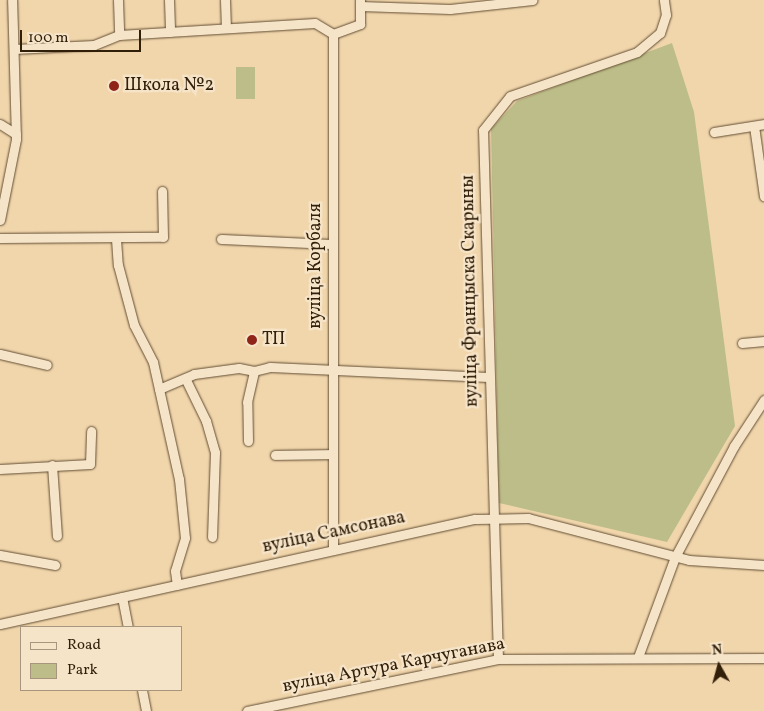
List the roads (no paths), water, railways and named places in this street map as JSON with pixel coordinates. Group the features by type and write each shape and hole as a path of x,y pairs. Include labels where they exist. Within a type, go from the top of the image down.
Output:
{"street":[{"path":"0,220 16,134 12,0"},
{"path":"118,0 119,35"},
{"path":"169,0 170,32"},
{"path":"225,0 226,28"},
{"path":"14,49 94,44 119,35 315,23 333,34 360,24 360,3 450,9 533,0"},
{"name":"вуліца Францыска Скарыны","path":"498,659 483,130 510,96 637,52 660,33 666,15 664,0"},
{"name":"вуліца Корбаля","path":"333,34 333,550"},
{"path":"0,124 16,134"},
{"path":"714,132 759,125 764,196"},
{"path":"0,238 116,240 163,237 162,191"},
{"path":"221,239 332,244"},
{"path":"116,240 118,265 134,325 153,362 160,389 182,508 184,538 175,571 177,585"},
{"path":"742,343 764,341"},
{"path":"0,354 48,365"},
{"path":"160,389 186,380 194,374 238,368 254,371 270,367 333,368 489,377"},
{"path":"248,442 247,402 254,371"},
{"path":"186,380 206,421 215,452 212,536"},
{"path":"638,657 675,556 734,446 764,400"},
{"path":"0,469 90,464 91,431"},
{"path":"275,455 333,454"},
{"path":"52,465 57,536"},
{"name":"вуліца Самсонава","path":"0,624 333,550 493,518 528,518 675,556 764,565"},
{"path":"0,555 55,566"},
{"path":"122,597 128,626"},
{"name":"вуліца Артура Карчуганава","path":"247,711 498,659 764,658"},
{"path":"142,691 146,711"}],"place":[{"name":"Школа №2","path":"114,86"},
{"name":"ТП","path":"252,340"}]}
